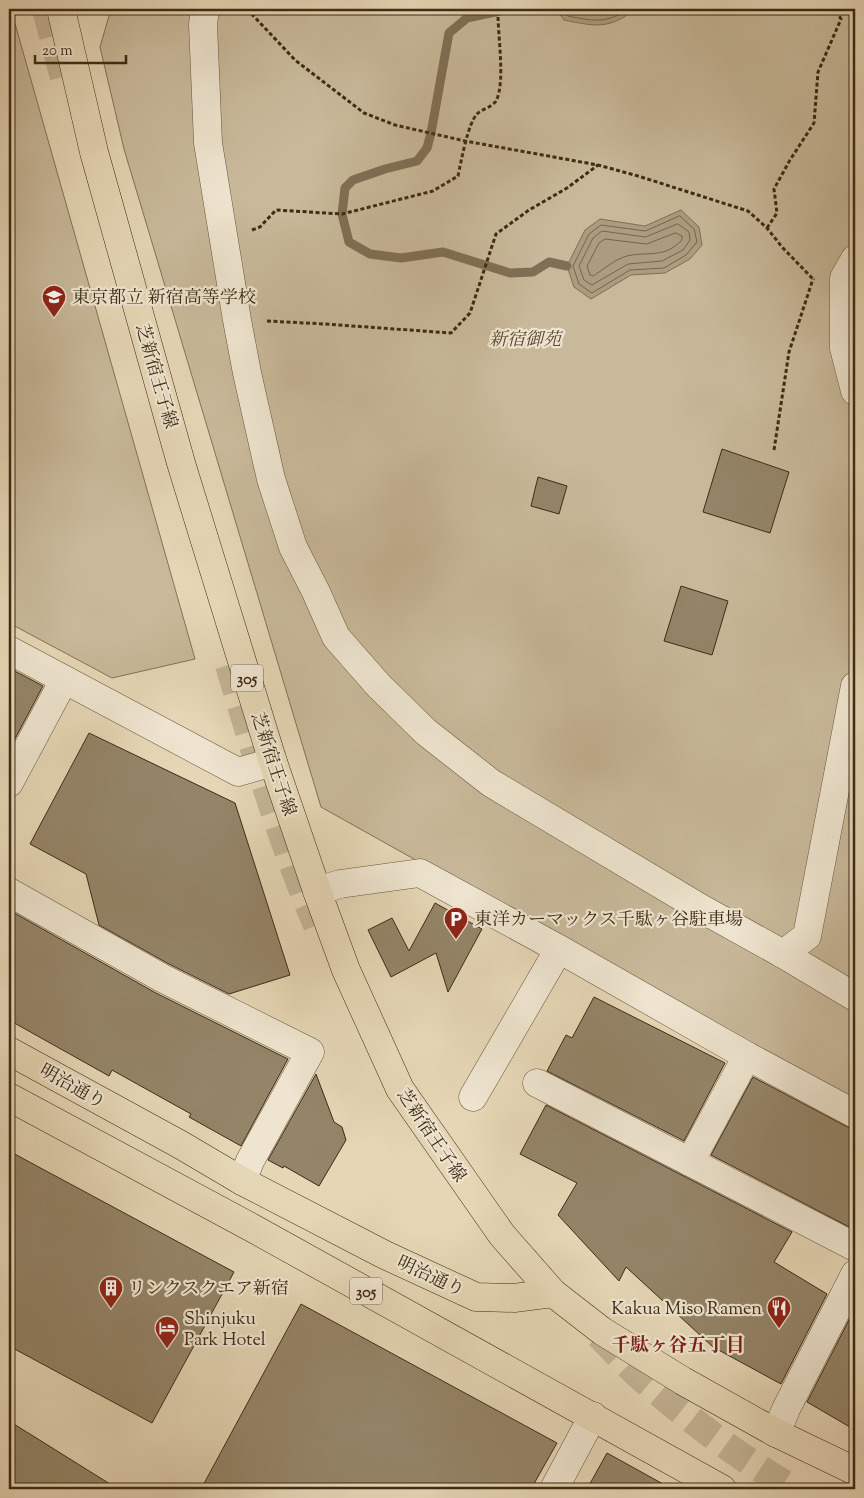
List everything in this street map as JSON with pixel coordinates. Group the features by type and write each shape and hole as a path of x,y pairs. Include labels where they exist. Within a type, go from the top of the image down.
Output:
{"main road":[{"name":"芝新宿王子線","path":"61,9 94,152 181,463 273,762 346,970 400,1089 502,1235 553,1293"},
{"name":"明治通り","path":"9,1051 181,1145 242,1181 386,1255 476,1297 514,1298 553,1293"},
{"name":"305","path":"9,1097 256,1230 722,1489"},
{"name":"305","path":"553,1293 602,1331 683,1381 776,1432 855,1471"}],"street":[{"path":"205,9 203,24 208,143 237,320 270,479 293,547 336,637 379,686 426,732 491,783 702,910 783,954 855,997"},
{"path":"849,269 844,348 855,391"},
{"path":"9,650 238,772 273,762"},
{"path":"9,783 64,680"},
{"path":"783,954 807,936 855,686"},
{"path":"317,891 340,884 420,873 559,949 747,1056 855,1114"},
{"path":"9,892 162,978 310,1052 250,1161 242,1181"},
{"path":"473,1097 559,949"},
{"path":"690,1162 747,1056"},
{"path":"537,1083 855,1247"},
{"path":"776,1432 855,1274"},
{"path":"554,1489 592,1416"}],"path":[{"path":"246,9 294,60 364,112 395,125 466,142 598,165 748,212 767,228 782,247 813,279"},
{"path":"224,242 260,227 276,210 342,214 433,191 458,176 466,142 476,114 495,102 500,87 498,9"},
{"path":"767,228 777,212 774,189 814,123 818,72 841,19 835,9"},
{"path":"237,320 452,333 470,313 496,234 529,210 567,188 598,165"},
{"path":"813,279 849,269"},
{"path":"774,450 789,352 813,279"}],"green space":[{"name":"新宿御苑","path":"111,9 855,9 855,1106 321,807 124,149 100,47"},
{"name":"東京都立 新宿高等学校","path":"14,20 195,659 112,678 9,623 9,22"}],"water":[{"path":"556,9 636,9 618,20 602,25 594,25 564,20"},
{"path":"681,210 699,227 702,245 690,259 665,273 631,275 591,299 574,287 567,266 585,230 600,219 645,226"}],"building":[{"path":"722,449 789,472 770,533 703,512"},
{"path":"538,477 567,486 559,514 531,506"},
{"path":"681,586 728,601 712,655 664,641"},
{"path":"9,668 43,686 9,750"},
{"path":"89,733 235,803 290,975 229,994 169,964 99,925 86,874 30,844"},
{"path":"435,903 482,929 448,992 436,953 391,977 368,930 392,918 409,951"},
{"path":"9,910 154,992 288,1059 241,1146 189,1117 191,1114 112,1070 109,1076 9,1020"},
{"path":"594,997 725,1063 684,1141 547,1071 566,1035 572,1038"},
{"path":"316,1074 334,1122 342,1127 346,1140 319,1186 284,1166 283,1168 268,1160"},
{"path":"753,1077 855,1131 855,1230 711,1155"},
{"path":"546,1105 792,1232 774,1262 827,1294 781,1384 713,1347 626,1267 619,1281 558,1215 577,1183 520,1154"},
{"name":"リンクスクエア新宿","path":"9,1151 234,1272 152,1423 9,1346"},
{"path":"301,1304 557,1443 531,1489 201,1489"},
{"path":"855,1311 855,1430 807,1402"},
{"path":"9,1421 118,1489 9,1489"},
{"path":"607,1453 672,1489 587,1489"}],"waterway":[{"path":"510,9 467,18 449,33 427,148 417,161 353,180 345,188 342,214 349,242 370,254 401,258 443,252 510,273 533,272 549,262 567,266"}],"tunnel":[{"path":"46,9 64,78"},
{"path":"229,665 280,829 317,925"},
{"path":"599,1335 639,1376 680,1410 735,1452 793,1489"}],"place":[{"name":"東京都立 新宿高等学校","path":"54,318"},
{"name":"東洋カーマックス千駄ヶ谷駐車場","path":"456,940"},
{"name":"リンクスクエア新宿","path":"111,1309"},
{"name":"Kakua Miso Ramen","path":"779,1329"},
{"name":"Shinjuku Park Hotel","path":"167,1349"}],"district":[{"name":"千駄ヶ谷五丁目","path":"678,1344"}]}
